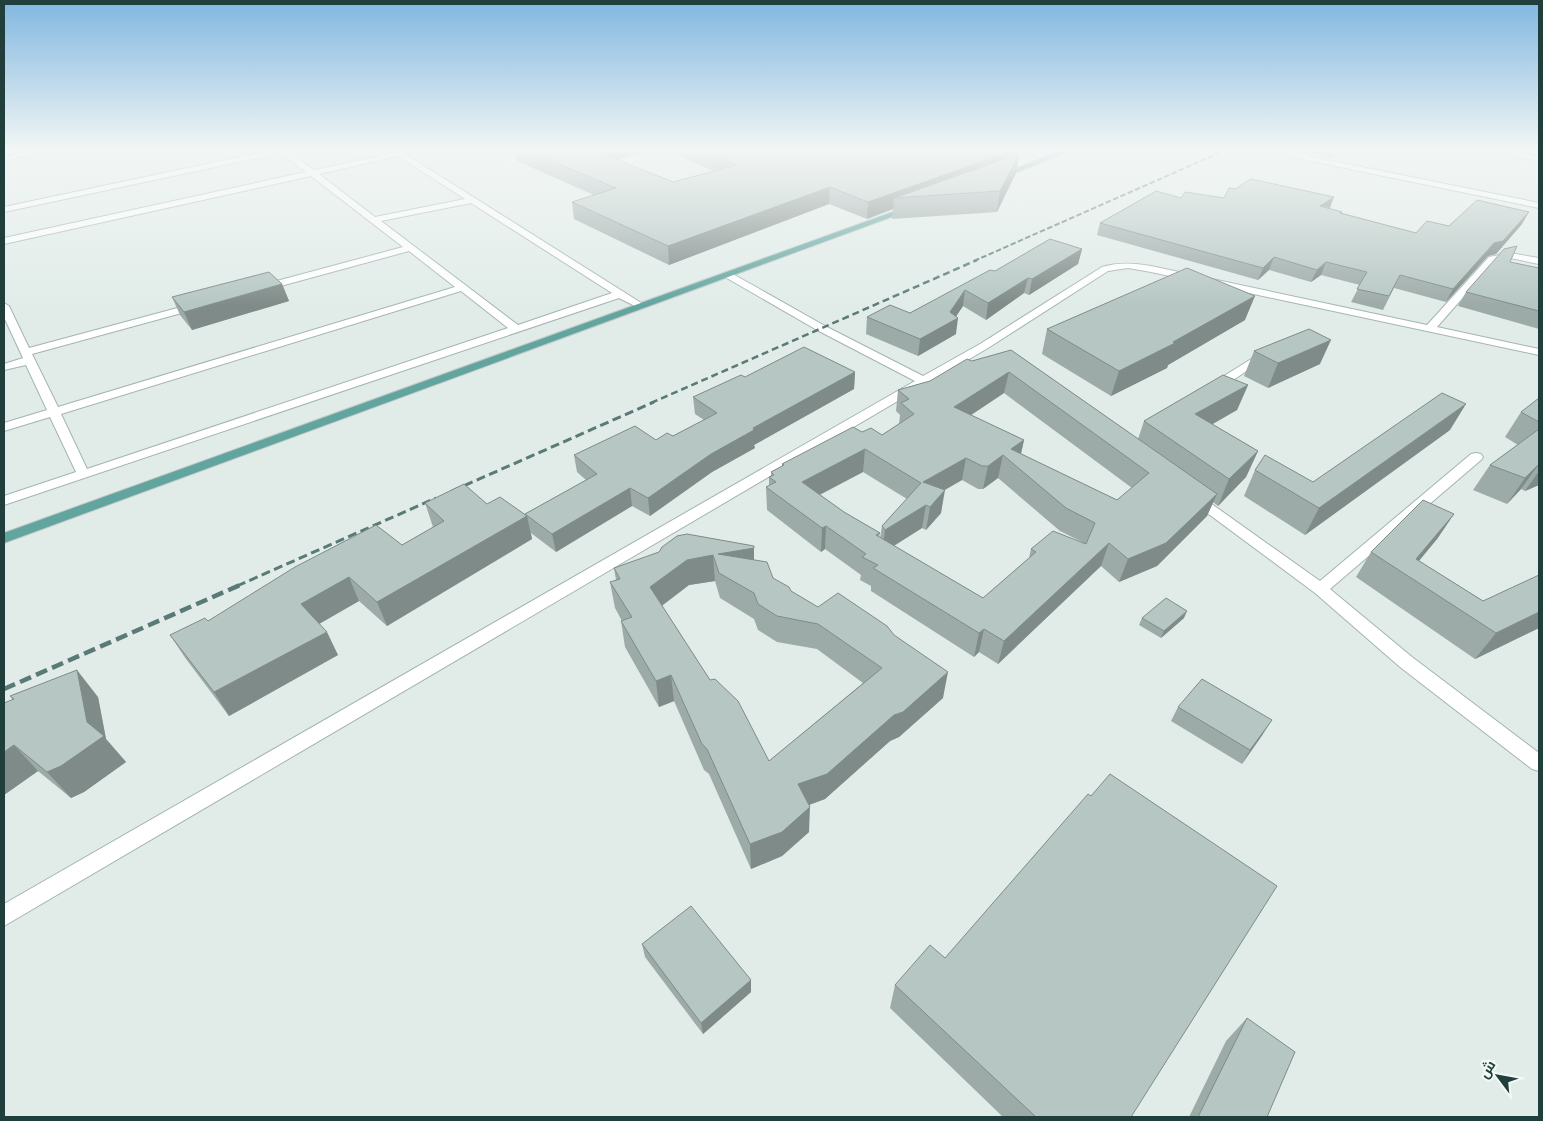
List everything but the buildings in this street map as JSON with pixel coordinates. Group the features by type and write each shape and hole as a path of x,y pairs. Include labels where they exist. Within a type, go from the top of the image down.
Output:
{"main road":[{"path":"4,538 925,203"}],"street":[{"path":"4,210 44,201"},
{"path":"4,241 180,201"},
{"path":"348,201 515,328"},
{"path":"372,220 467,201"},
{"path":"476,201 641,306"},
{"path":"1516,201 1539,206"},
{"path":"256,290 410,248"},
{"path":"1430,328 1492,259 1499,255 1506,255 1539,261"},
{"path":"4,916 984,346 1105,269 1116,265 1128,264 1539,352"},
{"path":"728,275 821,328 923,381"},
{"path":"4,427 462,288"},
{"path":"4,501 620,294"},
{"path":"4,367 28,356 208,303"},
{"path":"4,306 84,474"},
{"path":"984,346 999,357"},
{"path":"1203,395 1274,348"},
{"path":"1320,590 1476,457"},
{"path":"1178,487 1320,590 1406,662 1539,763"}],"railway":[{"path":"974,261 1109,201"},
{"path":"651,403 977,260"},
{"path":"452,491 654,402"},
{"path":"237,586 436,498"},
{"path":"4,689 240,585"}]}
